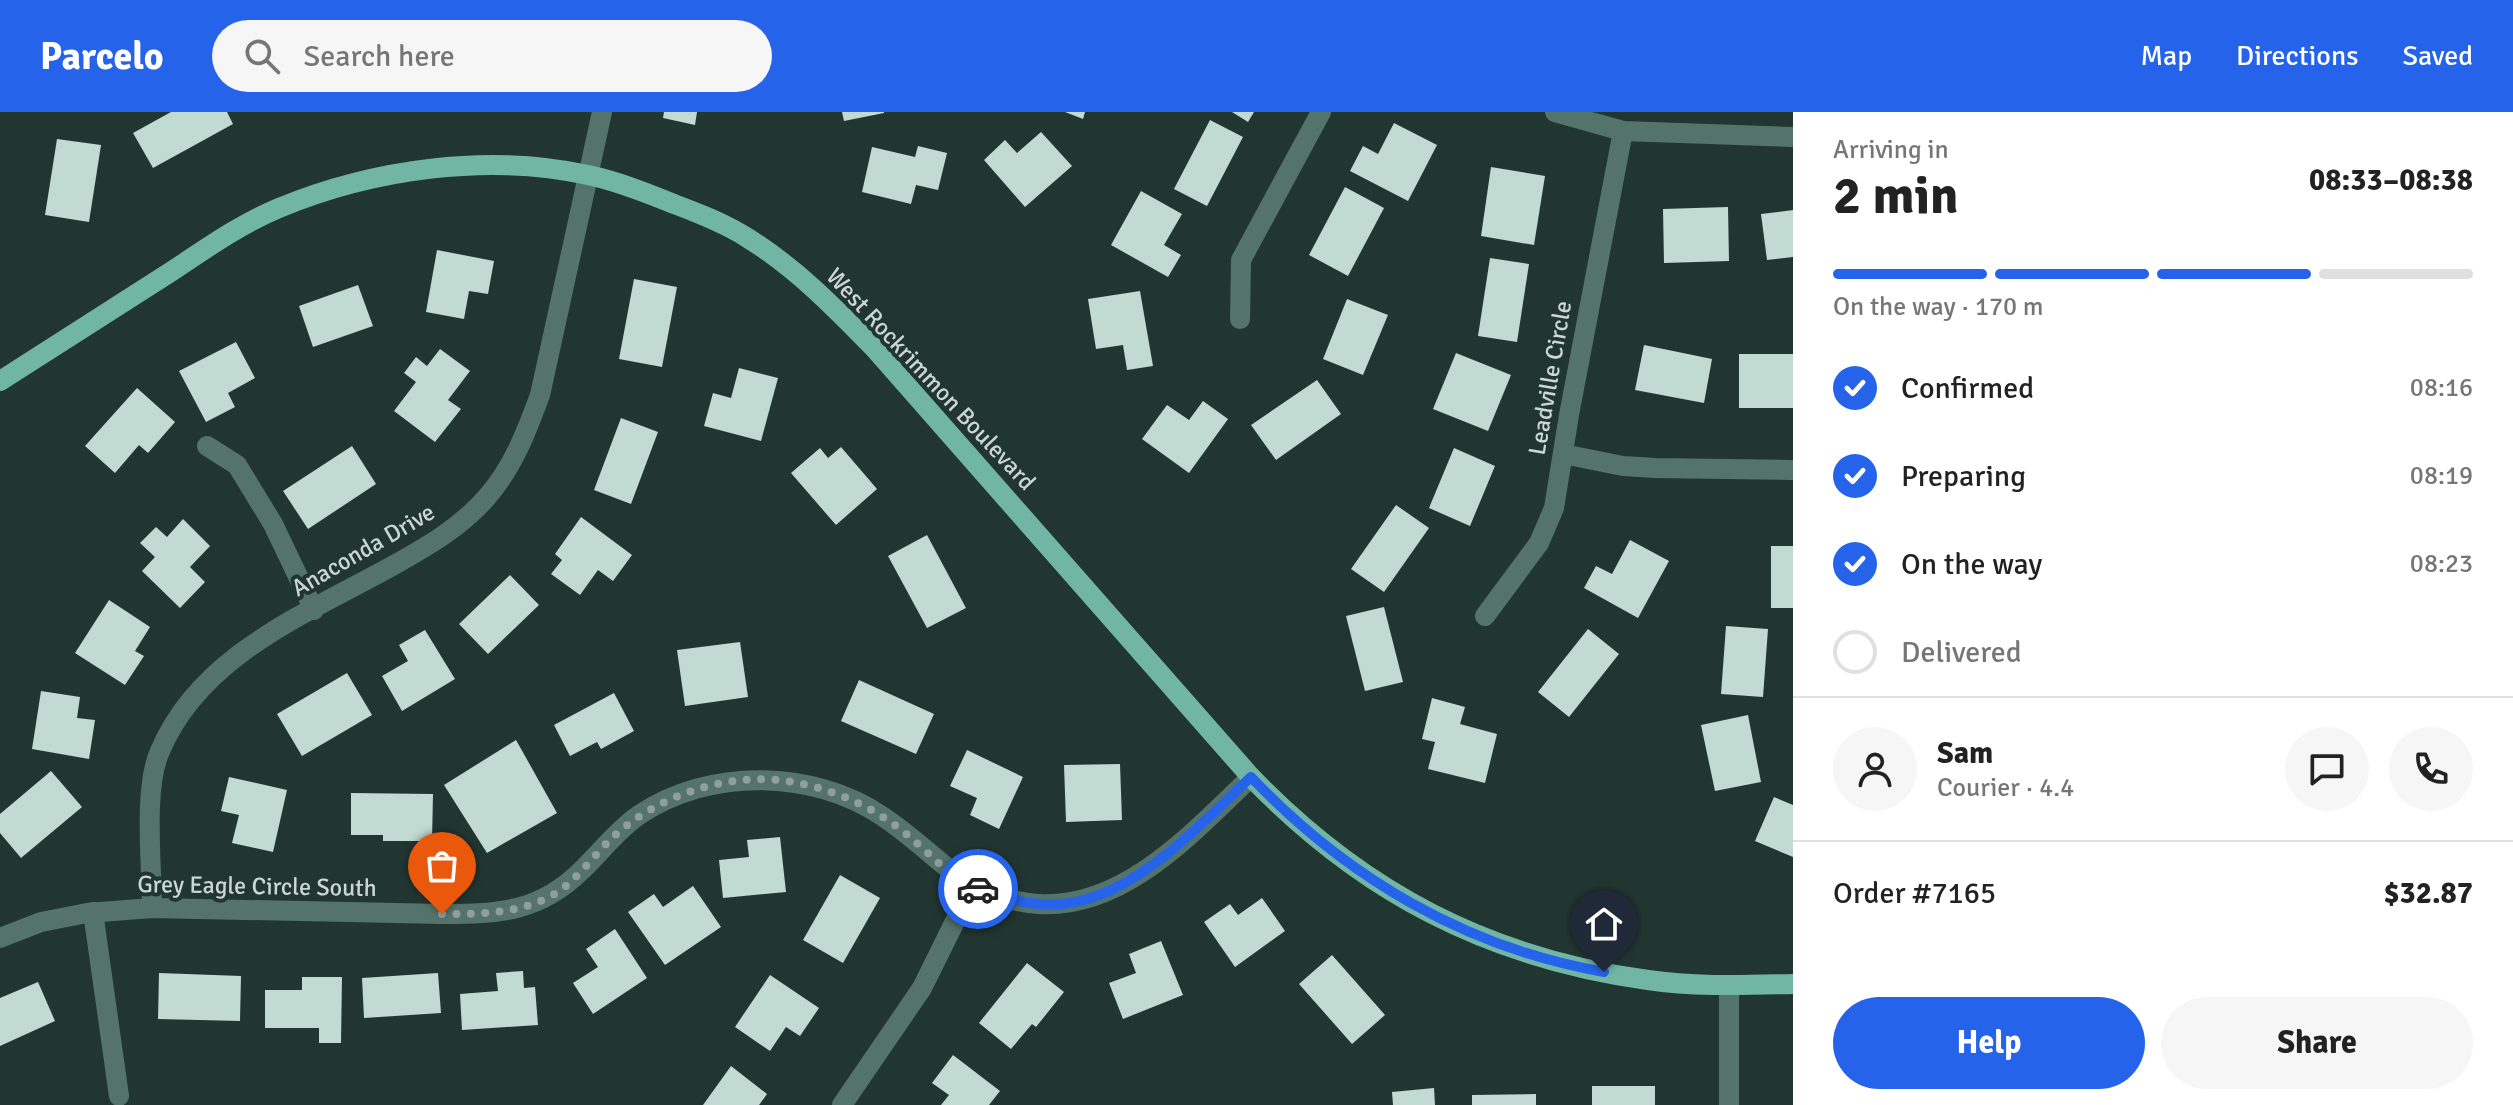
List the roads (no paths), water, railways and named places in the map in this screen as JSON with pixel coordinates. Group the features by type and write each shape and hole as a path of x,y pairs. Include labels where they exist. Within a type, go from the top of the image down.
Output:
{"main road":[{"name":"West Rockrimmon Boulevard","path":"0,381 220,240 276,209 324,191 383,176 455,166 530,166 588,175 647,193 744,236 787,265 827,299 885,360 1251,777 1284,811 1345,862 1393,895 1454,925 1517,950 1582,968 1650,981 1793,984"}],"street":[{"name":"Anaconda Drive","path":"152,908 151,792 158,753 199,690 226,664 258,641 437,541 486,499 508,471 525,437 540,395 602,112"},
{"path":"1240,319 1241,260 1321,112"},
{"path":"1555,112 1623,131 1793,137"},
{"name":"Leadville Circle","path":"1485,616 1539,543 1554,508 1623,131"},
{"path":"207,446 237,465 273,524 314,610"},
{"path":"1563,454 1623,466 1793,470"},
{"name":"Grey Eagle Circle South","path":"0,938 41,922 93,912 152,908 442,914 482,914 520,909 552,896 639,815 675,796 721,783 764,780 802,783 842,795 879,814 972,887 1003,898 1037,904 1071,903 1106,891 1168,855 1251,777"},
{"path":"842,1105 922,988 972,887"},
{"path":"93,912 119,1096"},
{"path":"1729,985 1729,1105"}]}
